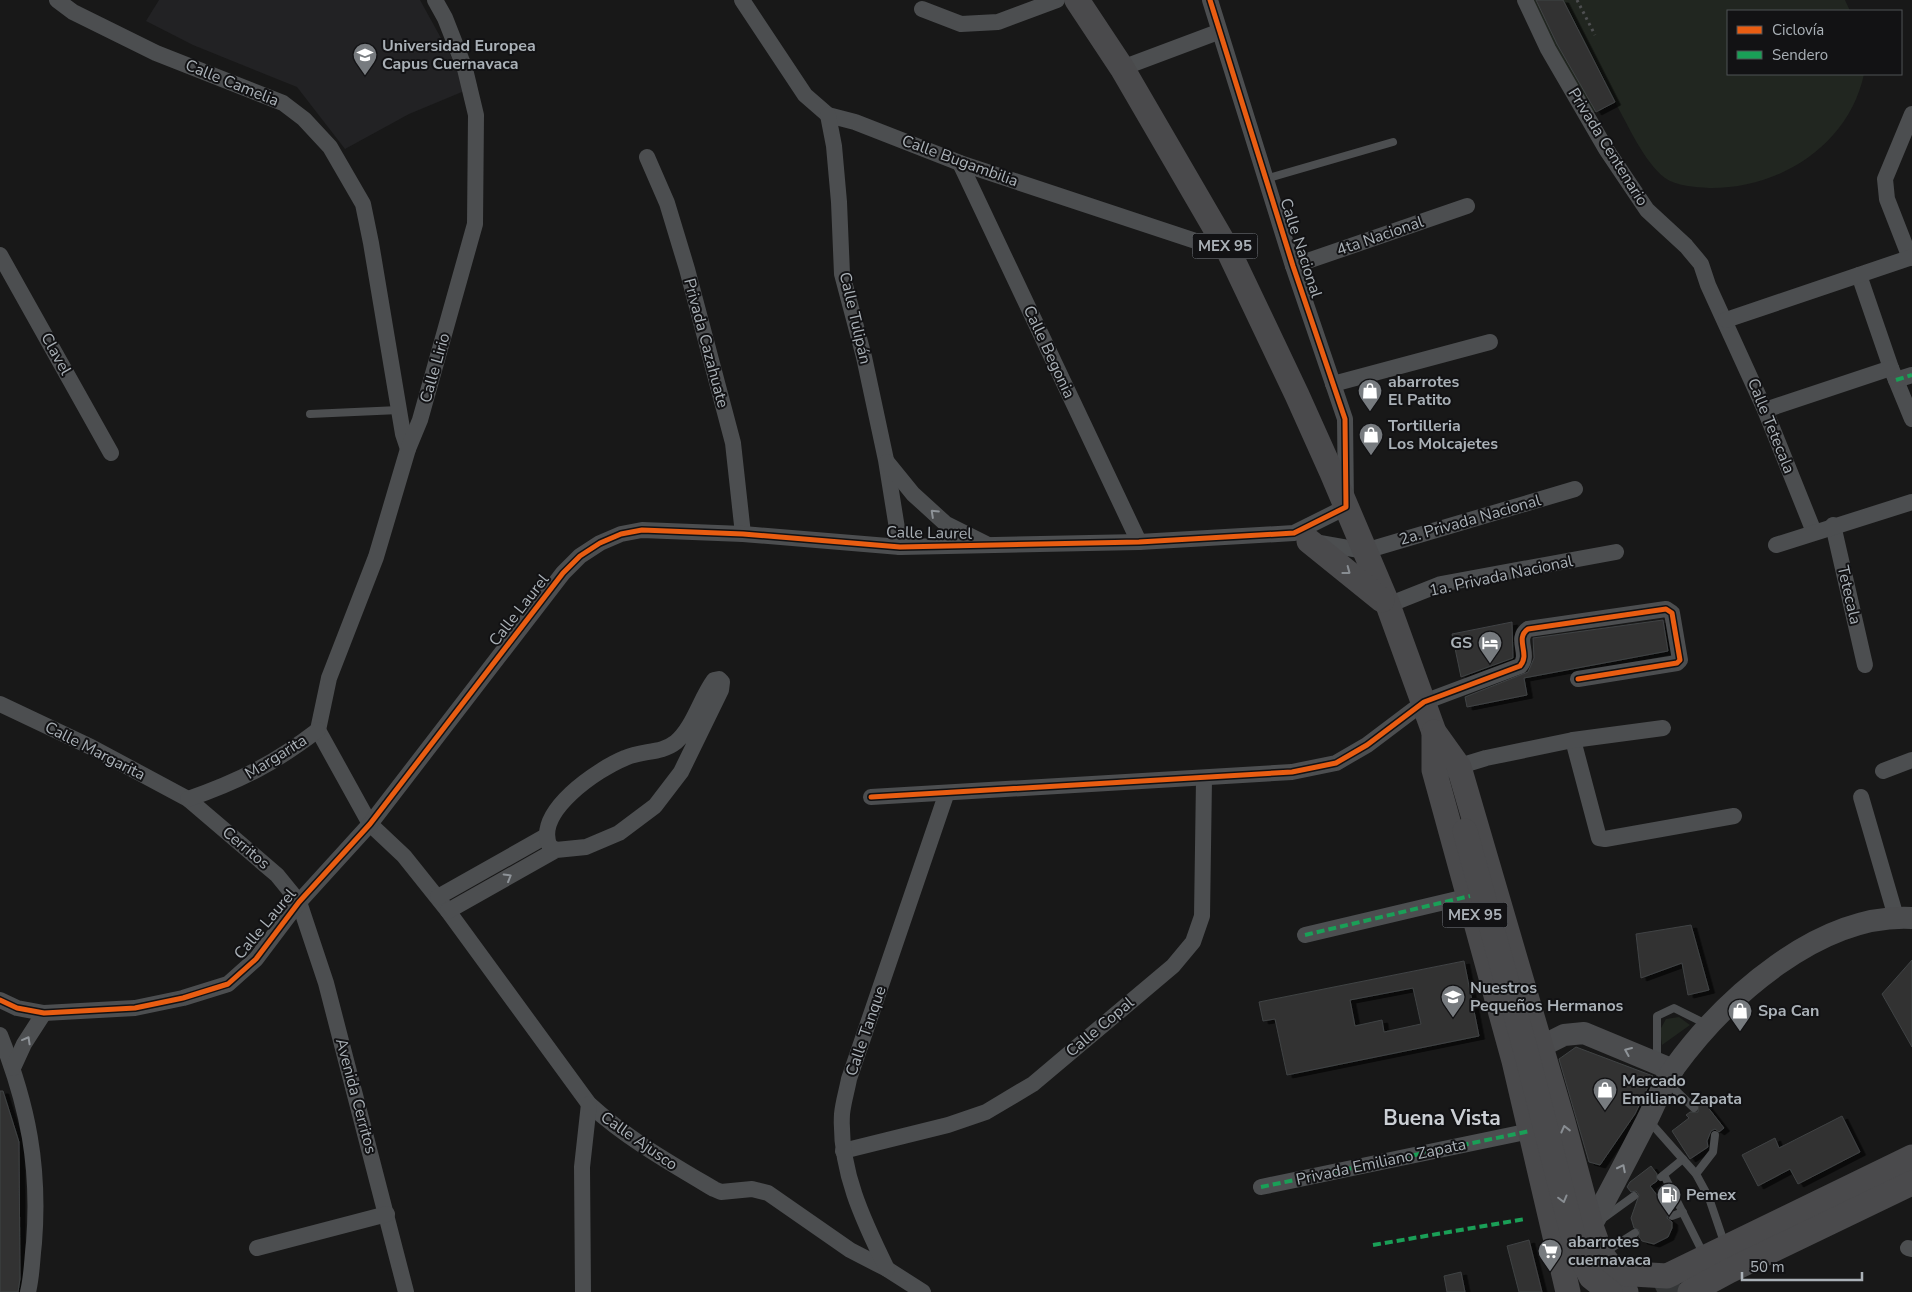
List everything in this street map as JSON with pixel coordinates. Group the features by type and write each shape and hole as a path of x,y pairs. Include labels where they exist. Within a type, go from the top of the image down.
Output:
{"main road":[{"name":"MEX 95","path":"1077,0 1122,68 1229,252 1297,395 1388,605 1447,769 1540,1048 1564,1122 1591,1226 1613,1278"},
{"path":"1301,537 1388,605"},
{"name":"MEX 95","path":"1447,769 1470,896 1514,1061 1568,1292"},
{"path":"1447,769 1528,1059 1576,1246 1591,1277 1613,1278 1648,1284 1716,1253 1912,1157"},
{"path":"1688,1289 1912,1170"},
{"path":"1688,1289 1912,1184"},
{"path":"1713,1292 1912,1193"},
{"path":"1550,1216 1560,1227 1568,1230 1583,1231 1591,1226"},
{"path":"1589,1292 1599,1282 1613,1278"}],"street":[{"name":"Calle Camelia","path":"57,0 73,12 156,53 283,103 304,119 330,147 363,204 372,243 399,410 408,449"},
{"name":"Calle Lirio","path":"318,730 329,678 376,557 408,449 420,420 475,224 476,116 465,69 445,18 435,0"},
{"name":"Calle Bugambilia","path":"742,0 805,95 828,115 855,122 960,162 1229,252"},
{"path":"922,9 961,24 998,22 1057,0"},
{"name":"Calle Nacional","path":"1210,0 1218,32 1293,266 1345,419 1346,507"},
{"name":"Privada Centenario","path":"1525,0 1548,49 1606,148 1647,210 1686,246 1701,264 1708,285 1726,320"},
{"path":"1122,68 1218,32"},
{"path":"1726,320 1911,257 1887,199 1885,180 1912,114"},
{"name":"Calle Tulipán","path":"828,115 834,146 840,202 842,274 864,356 886,460 900,547"},
{"name":"Privada Cazahuate","path":"647,157 667,203 687,269 733,443 743,534"},
{"name":"Calle Begonia","path":"960,162 1139,542"},
{"name":"4ta Nacional","path":"1293,266 1467,206"},
{"name":"Clavel","path":"0,255 111,453"},
{"path":"1860,275 1912,420"},
{"name":"Calle Tetecala","path":"1726,320 1765,410 1814,532"},
{"path":"1333,384 1490,342"},
{"path":"1765,410 1894,374 1912,375"},
{"name":"Calle Tulipán","path":"886,460 913,494 946,524 990,546"},
{"name":"2a. Privada Nacional","path":"1365,551 1574,489"},
{"path":"1776,545 1912,502"},
{"name":"Calle Laurel","path":"1301,537 1346,507"},
{"name":"Tetecala","path":"1832,526 1865,665"},
{"name":"Calle Laurel","path":"0,1000 17,1008 44,1013 135,1008 183,998 228,984 256,959 299,902 370,824 563,573 580,556 600,543 642,530 743,534 900,547 1301,537 1365,551"},
{"name":"1a. Privada Nacional","path":"1388,605 1442,584 1616,552"},
{"path":"871,798 1204,779 1292,772 1336,763 1367,745 1424,702 1520,666 1524,656 1521,638 1523,632 1528,629 1666,609 1672,613 1680,660 1677,664 1578,679"},
{"path":"448,911 556,850 586,847 619,833 655,806 681,772 722,690 722,682 719,679 714,680 709,686 685,732 663,750"},
{"name":"Calle Margarita","path":"0,704 90,747 188,799"},
{"path":"1447,769 1486,758 1572,740 1663,728"},
{"name":"Margarita","path":"188,799 233,784 264,768 318,730 370,824"},
{"path":"1572,740 1599,838 1605,840 1734,816"},
{"path":"438,897 546,836 557,809 580,784 626,757 642,752 663,750 673,753 678,759 681,772"},
{"path":"1883,771 1912,760"},
{"name":"Calle Copal","path":"843,1151 948,1125 986,1112 1033,1084 1173,966 1193,942 1202,916 1204,779"},
{"name":"Calle Tanque","path":"887,1269 854,1193 843,1151 842,1112 849,1080 946,794"},
{"path":"1591,1226 1648,1119 1665,1072 1709,1026 1758,981 1796,953 1831,933 1854,925 1904,918 1861,797"},
{"name":"Cerritos","path":"188,799 277,875 299,902"},
{"name":"Calle Ajusco","path":"370,824 404,856 438,897 589,1104 609,1122 646,1149 714,1190 722,1192 752,1189 768,1193 850,1250 887,1269 923,1292"},
{"path":"546,836 550,847 556,850"},
{"path":"1305,935 1470,896"},
{"name":"Avenida Cerritos","path":"299,902 326,983 406,1292"},
{"path":"13,1068 24,1044 44,1013"},
{"path":"1514,1061 1564,1035 1584,1033 1665,1072"},
{"path":"0,1035 13,1068 29,1123 36,1173 34,1236 28,1292"},
{"path":"583,1292 582,1167 589,1104"},
{"name":"Privada Emiliano Zapata","path":"1261,1186 1530,1131"},
{"path":"257,1248 387,1214"}],"lane":[{"path":"1265,179 1393,142"},
{"path":"310,414 399,410"},
{"path":"1694,1108 1665,1072 1657,1016 1674,1008 1709,1026"},
{"path":"1648,1119 1696,1174 1708,1198 1716,1253"},
{"path":"1696,1174 1713,1152 1715,1135"},
{"path":"1683,1159 1662,1176 1683,1212 1716,1253"},
{"path":"1591,1226 1634,1196"},
{"path":"1672,1216 1683,1212"},
{"path":"1613,1278 1635,1233"}],"path":[{"path":"1577,0 1595,35"}],"shaded area":[{"name":"Universidad Europea Capus Cuernavaca","path":"159,0 420,0 469,89 409,114 345,149 297,87 193,45 146,21"},
{"path":"1530,0 1845,0 1850,10 1727,10 1727,75 1864,75 1856,99 1843,122 1827,142 1808,158 1785,171 1761,181 1709,188 1692,187 1670,181 1650,163 1615,102 1590,114"},
{"path":"1679,1017 1690,1025 1662,1045 1660,1030 1666,1019"}],"building":[{"path":"1536,0 1563,0 1615,102 1596,112 1557,44"},
{"path":"1663,620 1668,651 1524,678 1527,695 1467,707 1465,697 1528,672 1534,658 1533,638"},
{"path":"1512,622 1513,658 1461,677 1452,634"},
{"path":"1691,925 1709,990 1688,995 1682,963 1641,978 1636,934"},
{"path":"1912,960 1912,1047 1882,994"},
{"path":"1464,961 1479,1036 1287,1075 1275,1019 1263,1021 1259,1002","holes":["1413,988 1421,1024 1384,1032 1382,1020 1355,1026 1350,1000"]},
{"name":"Mercado Emiliano Zapata","path":"1576,1047 1653,1076 1635,1114 1600,1165 1589,1162 1559,1059"},
{"path":"0,1091 3,1091 19,1142 20,1279 18,1292 0,1292"},
{"path":"1703,1101 1724,1128 1719,1132 1715,1129 1711,1131 1707,1141 1708,1147 1690,1159 1672,1131 1689,1118 1686,1115 1690,1112 1698,1112 1698,1105"},
{"path":"1842,1116 1860,1152 1798,1184 1790,1169 1758,1186 1742,1155 1775,1138 1779,1148"},
{"path":"1651,1166 1657,1174 1657,1181 1650,1186 1669,1211 1667,1218 1672,1222 1672,1228 1668,1237 1654,1244 1642,1241 1639,1237 1639,1230 1634,1228 1631,1218 1639,1195 1636,1191 1631,1192 1627,1187 1630,1182"},
{"path":"1529,1240 1542,1292 1519,1292 1507,1246"},
{"path":"1461,1272 1465,1292 1447,1292 1444,1276"}],"tunnel":[{"path":"1657,1292 1679,1282"}],"marked path":[{"path":"1896,380 1912,375"},
{"path":"1305,935 1470,896"},
{"path":"1261,1187 1530,1131"},
{"path":"1373,1245 1525,1219"}],"cycle path":[{"path":"0,1000 17,1008 44,1013 135,1008 183,998 228,984 256,959 299,902 370,824 563,573 580,556 600,543 621,534 642,530 743,534 900,547 1139,542 1294,533 1346,507 1345,419 1293,266 1210,0"},
{"path":"871,797 1292,772 1336,763 1367,745 1424,702 1520,666 1524,657 1522,637 1528,629 1666,609 1672,613 1680,660 1677,663 1578,679"}],"place":[{"name":"Universidad Europea Capus Cuernavaca","path":"365,76"},
{"name":"abarrotes El Patito","path":"1370,412"},
{"name":"Tortilleria Los Molcajetes","path":"1371,456"},
{"name":"GS","path":"1490,664"},
{"name":"Nuestros Pequeños Hermanos","path":"1453,1018"},
{"name":"Spa Can","path":"1740,1032"},
{"name":"Mercado Emiliano Zapata","path":"1605,1111"},
{"name":"Pemex","path":"1669,1216"},
{"name":"abarrotes cuernavaca","path":"1550,1272"}],"district":[{"name":"Buena Vista","path":"1442,1118"}]}
